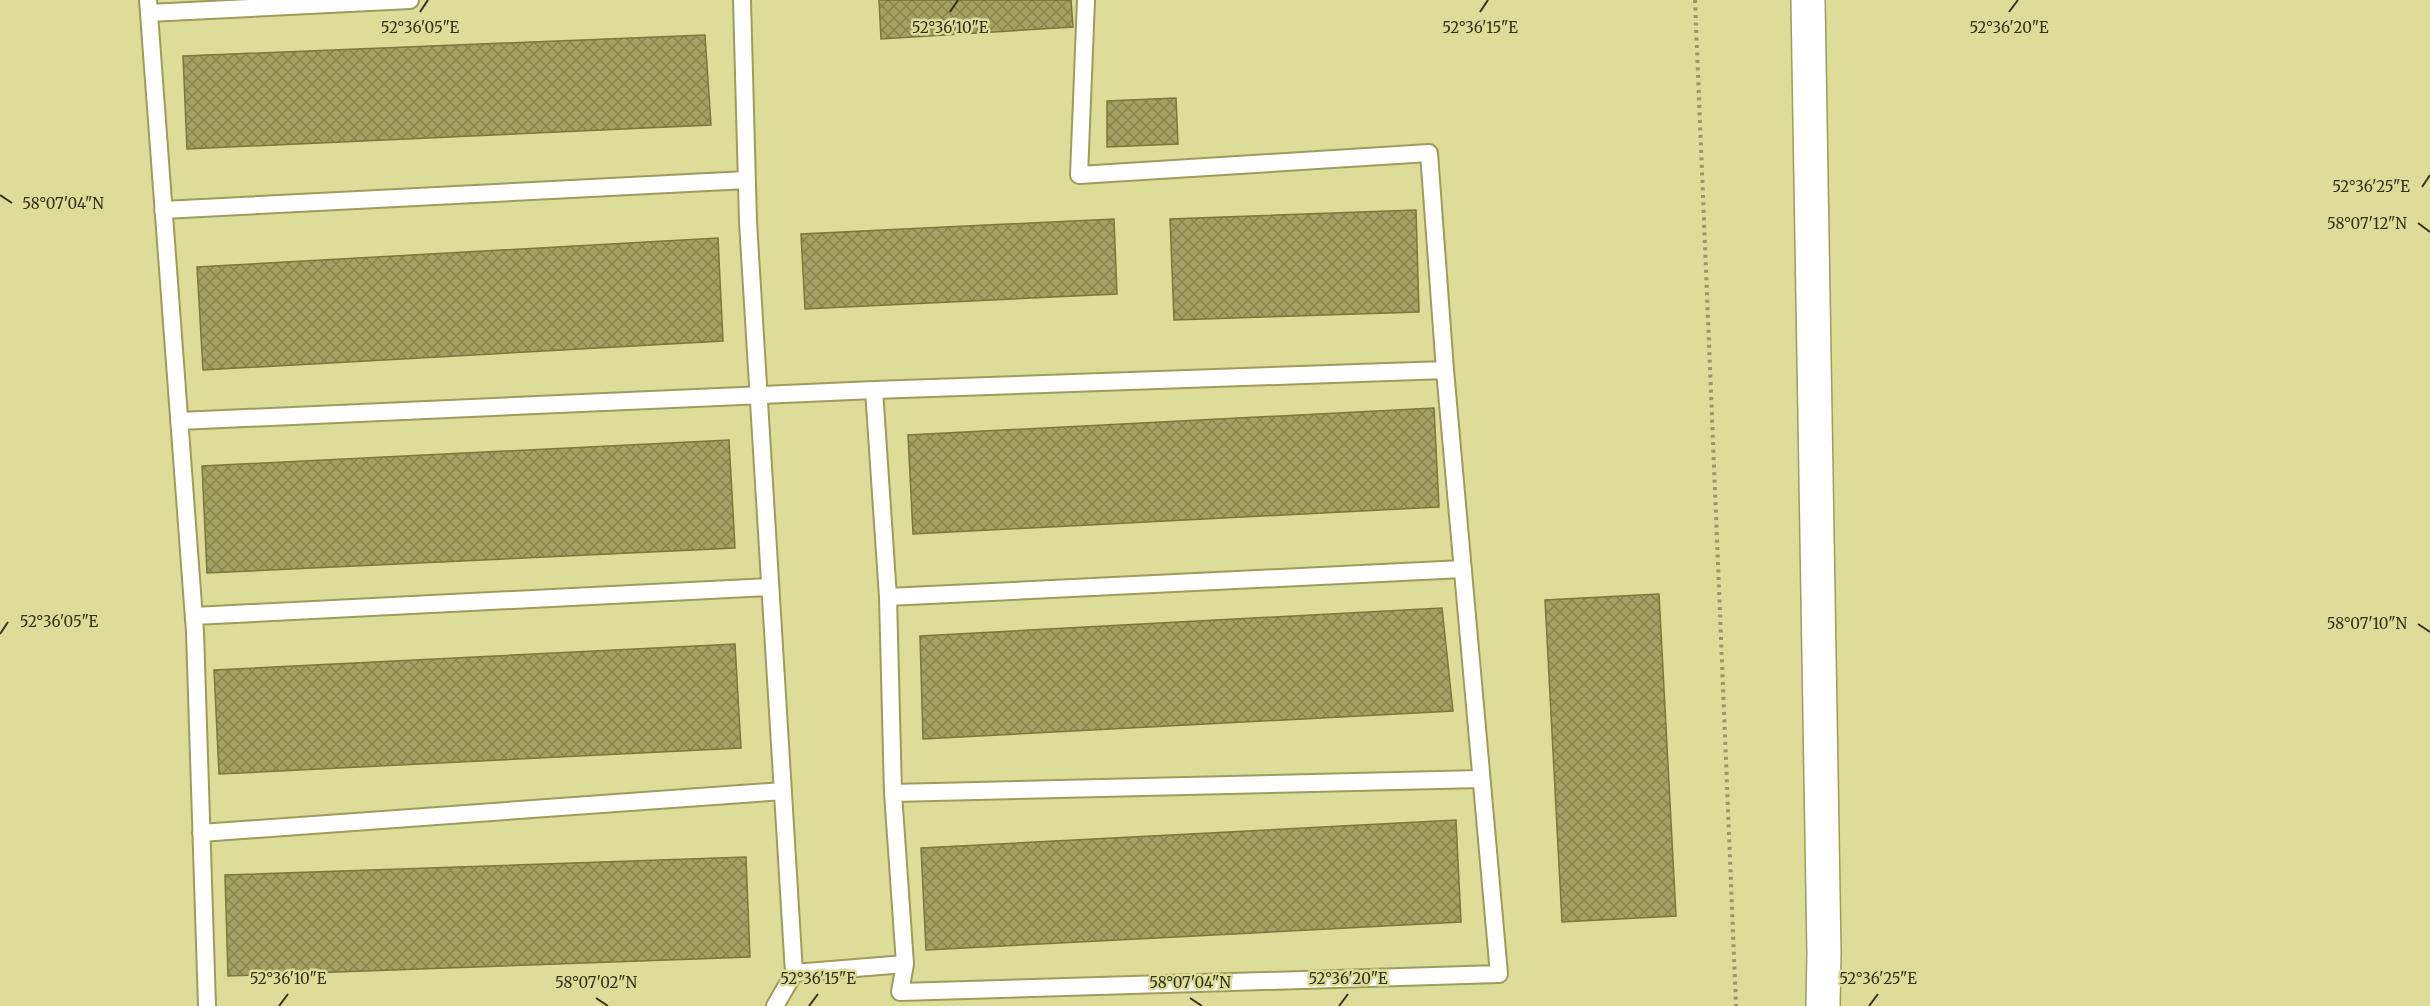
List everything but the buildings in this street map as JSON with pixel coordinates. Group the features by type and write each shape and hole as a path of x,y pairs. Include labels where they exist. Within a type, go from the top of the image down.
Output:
{"street":[{"path":"1808,0 1824,942 1822,1006"}],"lane":[{"path":"207,1006 194,616 148,7 410,0"},
{"path":"742,0 747,180 758,394 794,973 775,1006"},
{"path":"874,390 888,597 893,793 905,964 900,992 1499,974 1445,370 1429,153 1079,175 1086,0"},
{"path":"164,210 747,180"},
{"path":"179,421 758,394 1445,370"},
{"path":"888,597 1463,569"},
{"path":"194,616 770,587"},
{"path":"893,793 1481,779"},
{"path":"201,833 783,791"},
{"path":"794,973 905,964"}],"path":[{"path":"1695,0 1736,1006"}]}
